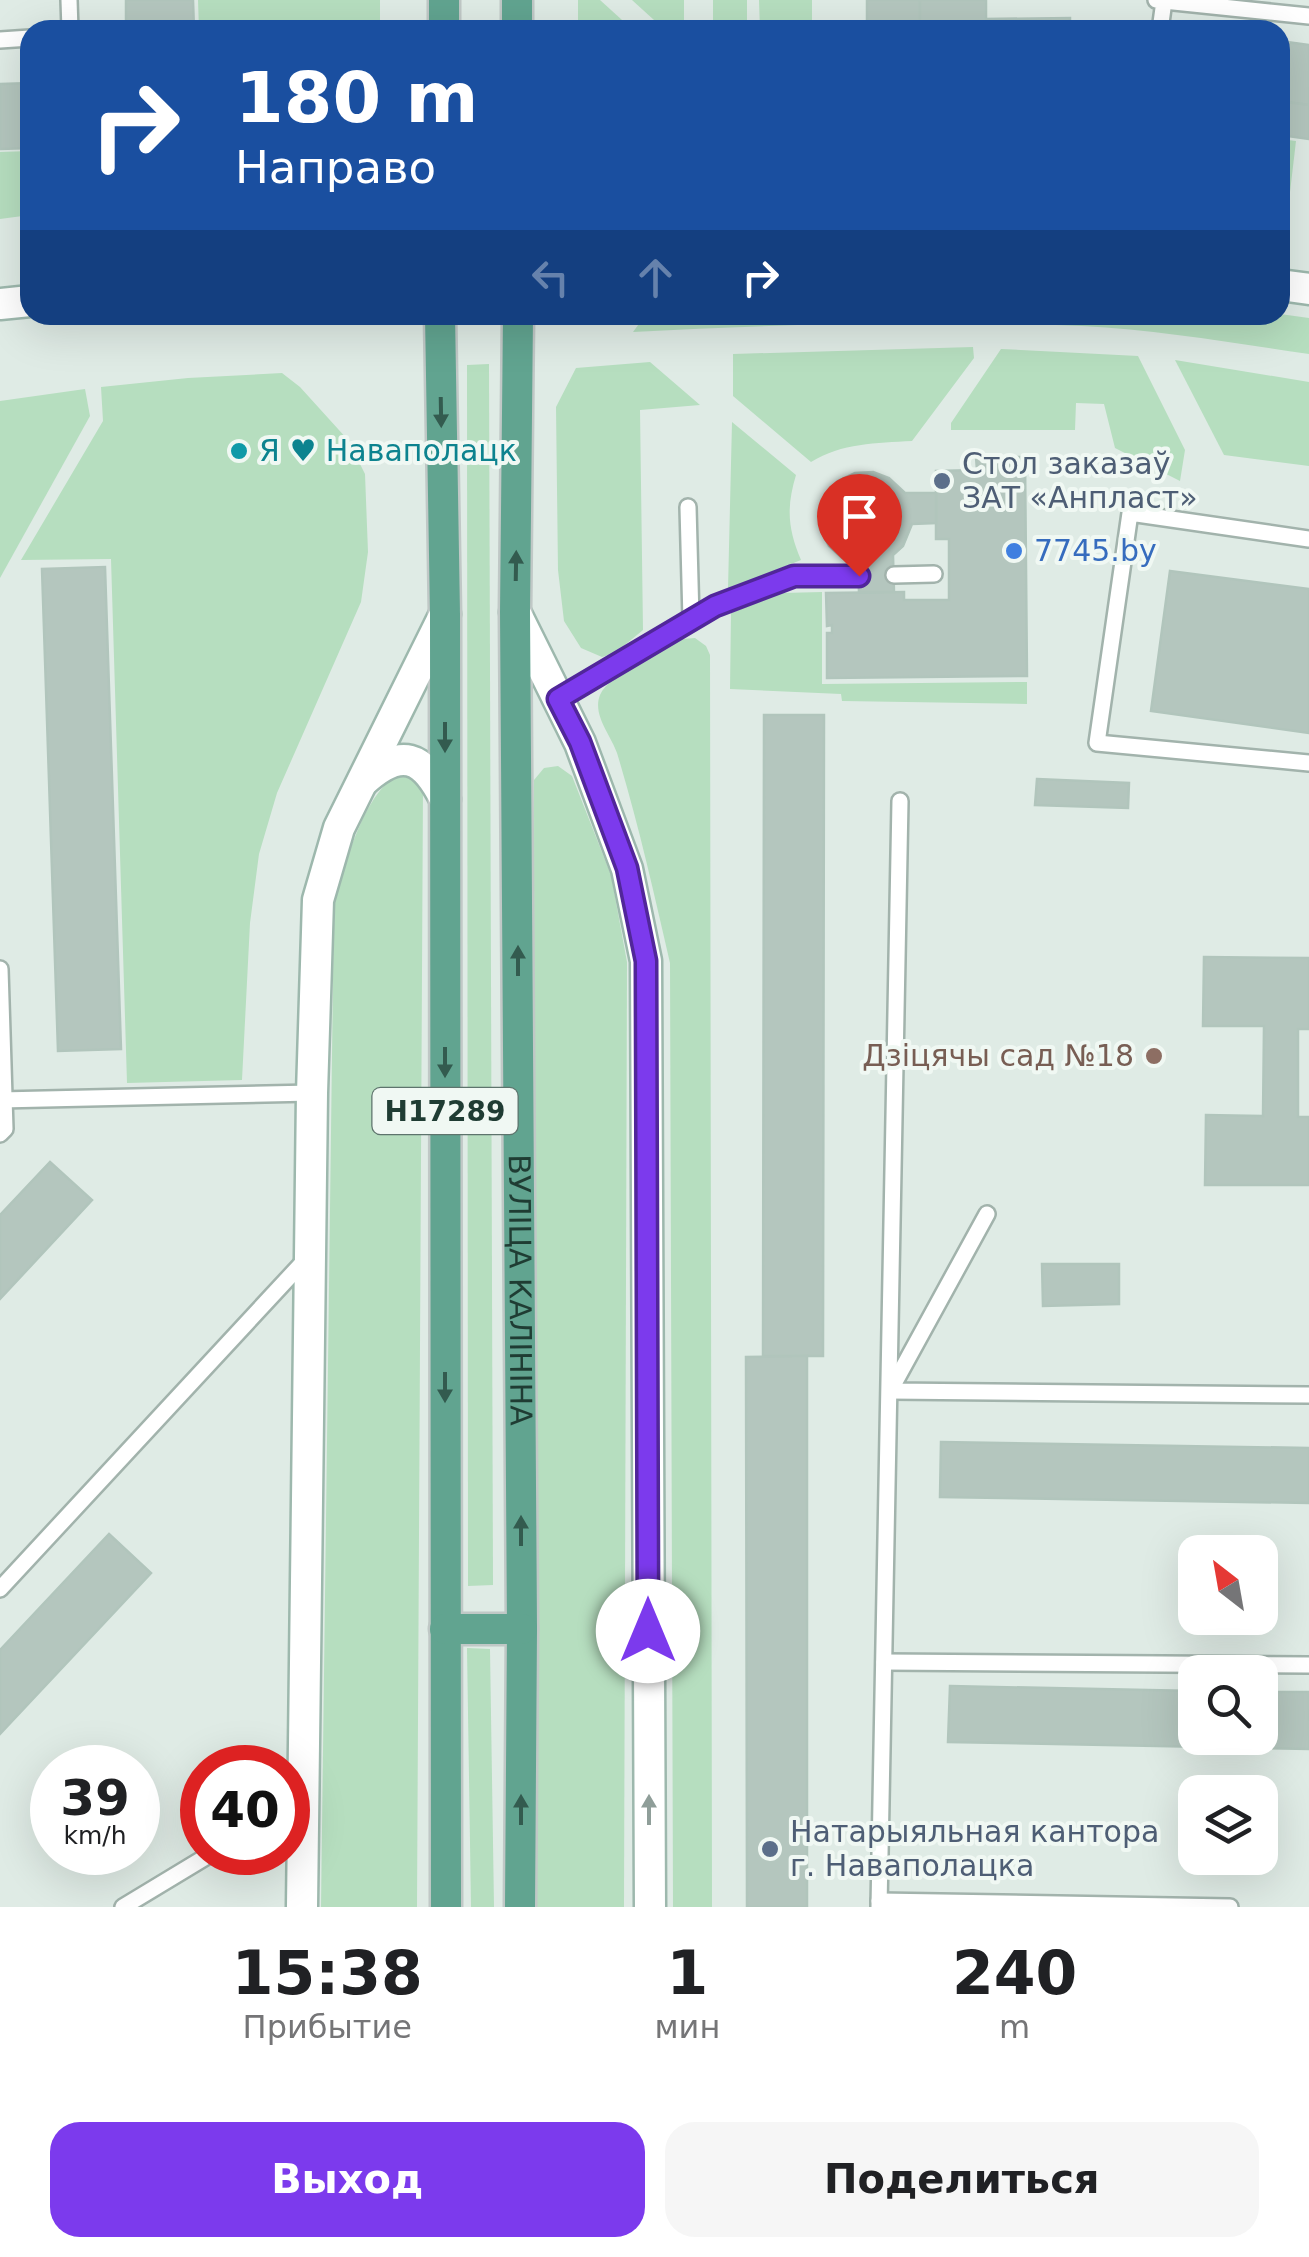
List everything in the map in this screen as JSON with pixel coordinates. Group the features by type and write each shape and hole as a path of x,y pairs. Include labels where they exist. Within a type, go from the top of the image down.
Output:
{"main road":[{"name":"Н17289","path":"440,325 445,614 446,1907"},
{"name":"ВУЛІЦА КАЛІНІНА","path":"518,325 515,612 522,1629 520,1907"},
{"path":"445,1630 522,1629"}],"street":[{"name":"ВУЛІЦА КАЛІНІНА","path":"515,612 580,742 627,868 646,961 650,1907"},
{"path":"297,1745 318,900 339,828 445,614"},
{"path":"360,783 377,768 396,759 415,760 434,776 445,799"},
{"path":"300,1875 302,1907"}],"lane":[{"path":"1156,0 1309,16"},
{"path":"688,507 691,619"},
{"path":"1309,539 1130,513 1097,743 1309,763"},
{"path":"894,575 934,574"},
{"path":"558,699 715,606 794,576 859,576"},
{"path":"900,801 879,1904 1230,1907"},
{"path":"0,969 5,1128 0,1134"},
{"path":"2,1100 312,1093"},
{"path":"890,1391 987,1214"},
{"path":"0,1589 312,1253"},
{"path":"890,1391 1309,1395"},
{"path":"884,1662 1309,1665"},
{"path":"123,1907 180,1873"}],"green space":[{"path":"198,0 380,0 380,20 199,20"},
{"path":"578,0 600,0 622,20 578,20"},
{"path":"632,0 684,0 684,20 654,20"},
{"path":"713,0 747,0 747,20 713,20"},
{"path":"759,0 812,0 812,20 760,20"},
{"path":"1290,140 1296,141 1290,192"},
{"path":"20,151 20,216 0,219 0,152"},
{"path":"1290,315 1309,318 1309,354 1167,334 1045,325 1290,325"},
{"path":"638,325 820,325 745,327 633,332"},
{"path":"973,347 974,358 912,441 847,448 811,462 733,396 733,354"},
{"path":"1001,349 1138,356 1185,450 1180,481 1115,448 1104,404 1076,403 1075,430 951,430 951,423"},
{"path":"1175,360 1309,382 1309,466 1224,455"},
{"path":"650,362 700,405 640,410 643,630 615,653 602,657 581,648 564,621 558,570 556,407 576,368"},
{"path":"489,364 493,1585 468,1586 467,365"},
{"path":"282,373 348,440 365,474 368,552 361,602 277,793 259,854 250,923 242,1080 127,1083 111,559 21,560 103,421 101,387"},
{"path":"85,389 90,416 0,578 0,401"},
{"path":"732,422 796,475 790,518 801,560 728,589"},
{"path":"822,592 822,684 1027,682 1027,704 842,701 841,694 730,689 731,613 782,593"},
{"path":"695,638 710,655 712,1907 673,1907 670,963 632,805 598,702 605,687 625,671 682,639"},
{"path":"558,766 572,776 611,875 627,962 624,1907 535,1907 534,780 544,768"},
{"path":"397,774 412,774 423,786 417,1907 321,1907 334,900 365,814"},
{"path":"467,1648 490,1649 494,1907 471,1907"}],"building":[{"path":"126,0 193,0 194,20 126,20"},
{"path":"867,0 920,0 920,20 867,20"},
{"path":"920,0 986,0 986,20 920,20"},
{"path":"1070,18 1070,20 986,20"},
{"path":"1290,42 1309,45 1309,105 1290,102"},
{"path":"20,83 20,148 0,149 0,84"},
{"path":"1290,102 1309,105 1309,139 1290,136"},
{"path":"976,457 1025,457 1027,676 827,678 827,633 832,633 832,625 827,626 826,593 904,592 904,600 949,600 949,539 936,539 936,471 977,470"},
{"path":"873,472 889,478 905,493 936,493 936,523 912,524 903,546 893,555 894,592 859,592 858,564 842,558 829,546 820,529 825,495 838,481 855,473"},
{"path":"105,567 121,1049 58,1051 42,569"},
{"path":"1170,571 1309,589 1309,733 1151,711"},
{"path":"764,715 824,715 823,1356 763,1356"},
{"path":"1037,779 1129,783 1128,808 1035,805"},
{"path":"1204,957 1309,958 1309,1029 1298,1029 1298,1117 1309,1117 1309,1185 1205,1185 1206,1115 1263,1116 1264,1026 1203,1026"},
{"path":"50,1162 92,1200 0,1299 0,1215"},
{"path":"1042,1264 1119,1264 1119,1304 1043,1306"},
{"path":"807,1356 807,1907 747,1907 746,1357"},
{"path":"941,1442 1309,1448 1309,1503 940,1497"},
{"path":"109,1534 151,1573 0,1734 0,1650"},
{"path":"950,1686 1178,1691 1178,1746 948,1742"},
{"path":"1278,1692 1309,1692 1309,1749 1278,1748"}],"place":[{"name":"Я ♥ Наваполацк","path":"239,451"},
{"name":"Стол заказаў ЗАТ «Анпласт»","path":"942,481"},
{"name":"7745.by","path":"1014,551"},
{"name":"Дзіцячы сад №18","path":"1154,1056"},
{"name":"Натарыяльная кантора г. Наваполацка","path":"770,1849"}],"route":[{"path":"648,1631 646,961 627,868 580,742 558,699 715,606 794,576 859,576"}]}
